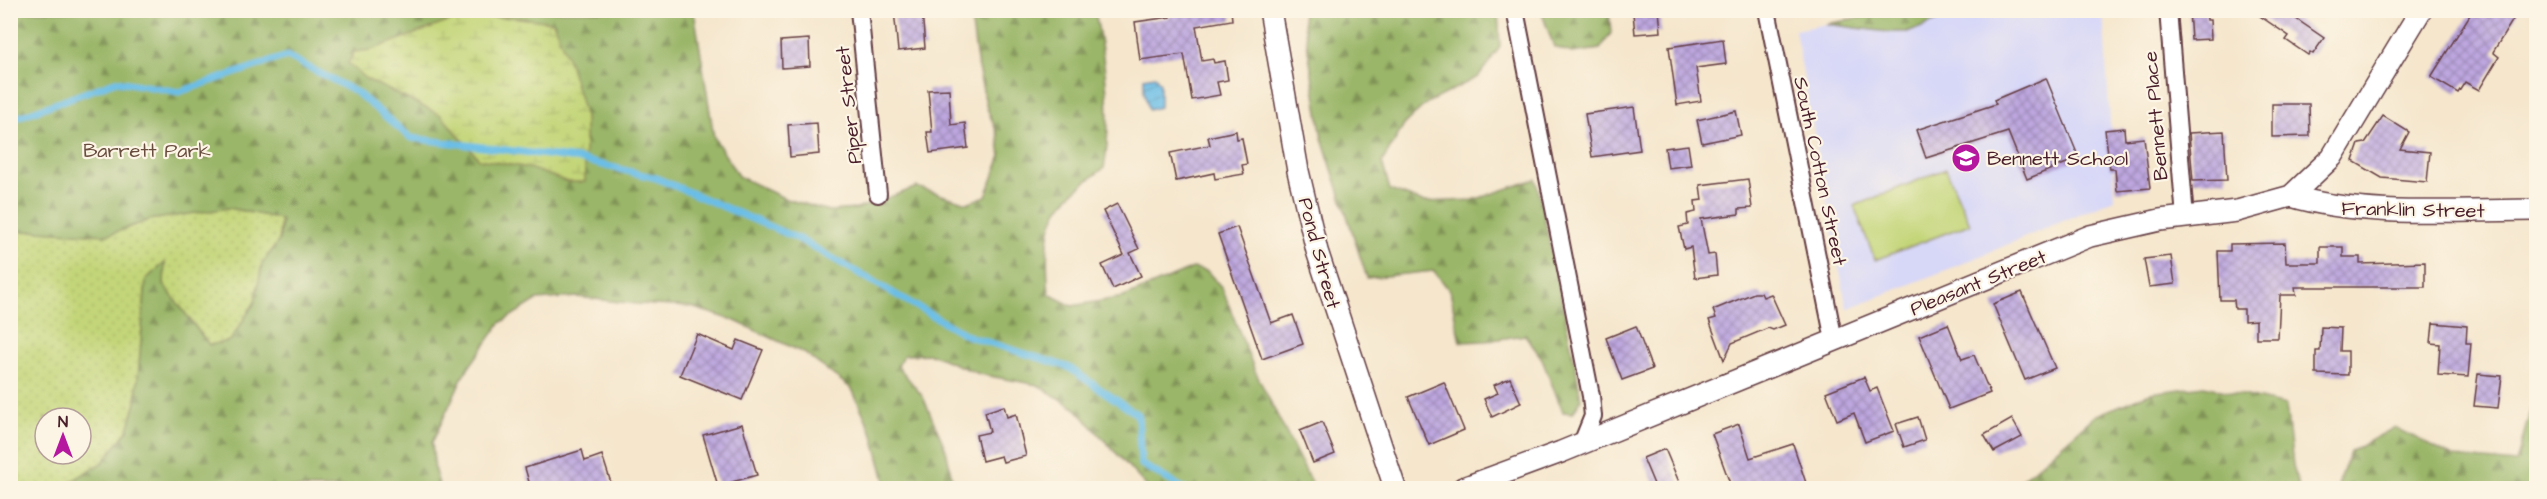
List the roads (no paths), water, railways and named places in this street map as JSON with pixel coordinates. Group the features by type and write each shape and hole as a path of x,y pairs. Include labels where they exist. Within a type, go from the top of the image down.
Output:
{"street":[{"name":"Piper Street","path":"859,10 878,194"},
{"name":"Pond Street","path":"1270,10 1298,171 1317,251 1395,489"},
{"path":"1515,10 1591,396 1593,416 1582,443"},
{"name":"South Cotton Street","path":"1767,10 1834,340"},
{"name":"Bennett Place","path":"2168,10 2185,218"},
{"name":"Pleasant Street","path":"1463,489 1582,443 2090,236 2150,222 2237,211 2291,196 2332,157 2421,10"},
{"name":"Franklin Street","path":"2291,196 2329,206 2361,209 2536,210"}],"water":[{"path":"1155,76 1160,83 1160,107 1149,110 1144,92 1144,78"}],"waterway":[{"path":"10,120 117,81 179,92 287,56 356,92 411,138 578,159 656,178 799,239 968,336 1068,367 1138,415 1141,464 1183,488"}],"place":[{"name":"Bennett School","path":"1966,158"}],"park label":[{"name":"Barrett Park","path":"147,150"}]}
